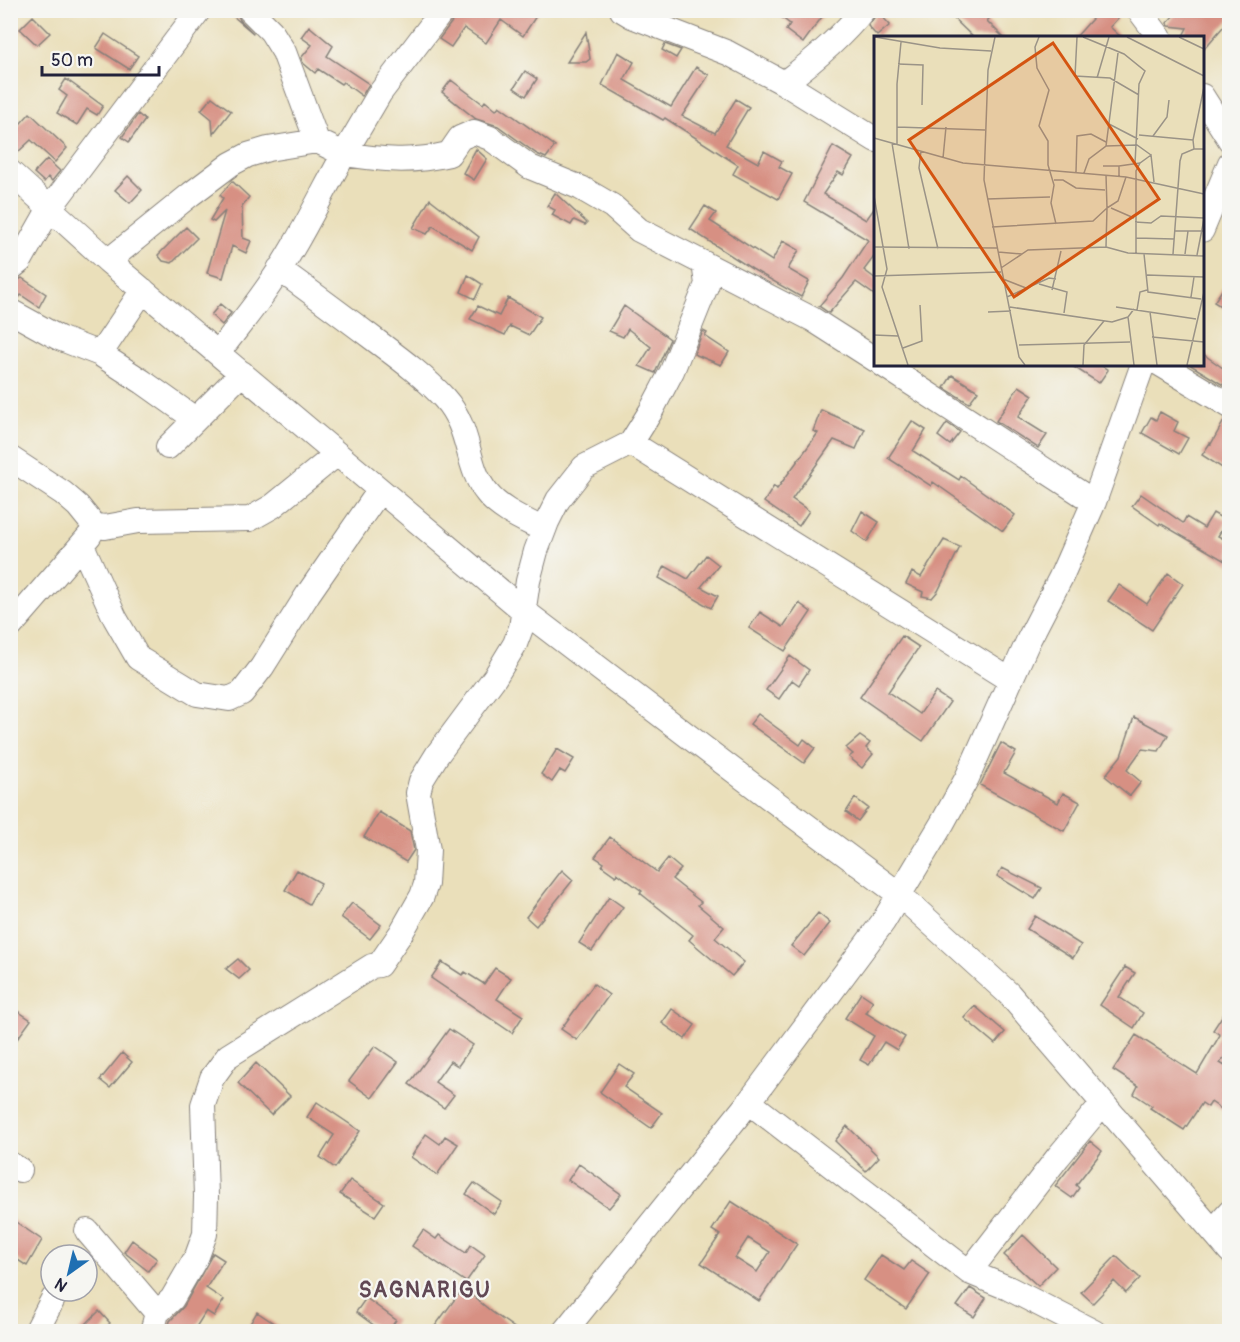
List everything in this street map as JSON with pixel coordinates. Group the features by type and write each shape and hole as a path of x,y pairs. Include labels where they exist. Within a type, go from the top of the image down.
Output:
{"street":[{"path":"10,269 20,261 51,208 199,10"},
{"path":"250,10 271,31 284,52 317,141"},
{"path":"218,352 264,294 304,229 380,93 443,10"},
{"path":"622,10 632,16 728,53 783,83 874,139"},
{"path":"783,83 818,55 853,22 862,10"},
{"path":"1139,10 1158,36"},
{"path":"1204,98 1230,140"},
{"path":"108,261 231,164 248,155 268,149 317,141 344,154 400,161 423,160 449,154 460,138 474,132 490,138 530,167 581,188 612,206 639,230 812,319 874,359"},
{"path":"1204,225 1222,204 1230,163"},
{"path":"10,172 108,261 524,611 900,895 1009,994 1230,1251"},
{"path":"87,1231 155,1322 172,1299 197,1256 205,1234 203,1105 213,1078 228,1056 372,966 379,964 401,933 422,896 426,884 428,850 419,799 419,785 437,755 495,677 515,644 524,611 530,574 544,530 558,500 584,467 632,443 672,371 707,284 704,263"},
{"path":"279,268 414,369 443,397 456,412 464,429 480,483 487,494 544,530"},
{"path":"100,354 143,290"},
{"path":"10,311 59,338 100,354 195,419"},
{"path":"885,366 1094,502"},
{"path":"564,1332 749,1102 883,922 900,895 963,786 1094,502 1142,366"},
{"path":"1163,366 1230,406"},
{"path":"168,447 242,373"},
{"path":"632,443 1010,680"},
{"path":"10,458 63,493 97,526 116,526 138,521 250,519 273,506 337,454"},
{"path":"82,545 115,618 138,658 197,694 229,699 242,693 262,666 308,594 380,490"},
{"path":"10,627 97,526"},
{"path":"749,1102 969,1272 1008,1288 1094,1332"},
{"path":"969,1272 1103,1103"},
{"path":"1213,1231 1230,1212"},
{"path":"36,1332 51,1303"}],"building":[{"path":"226,10 236,10 240,20 254,34"},
{"path":"457,10 540,10 523,36 501,20 486,43 464,28 451,47 439,39 454,19"},
{"path":"772,10 827,10 803,43 786,30 790,24"},
{"path":"945,10 997,10 987,21 1002,36 972,36"},
{"path":"1100,10 1110,10 1118,18 1110,27 1120,36 1077,36"},
{"path":"1183,10 1211,10 1230,15 1230,19 1204,49 1204,36 1183,36 1187,28 1169,26 1167,23"},
{"path":"878,12 890,25 877,36 868,26"},
{"path":"33,16 50,33 37,45 20,29"},
{"path":"309,26 333,46 327,56 369,84 362,96 343,82 341,84 318,69 315,73 303,63 301,58 312,45 301,37"},
{"path":"586,32 590,59 586,62 567,62"},
{"path":"105,34 138,56 129,69 96,48"},
{"path":"665,44 681,50 676,58 662,50"},
{"path":"618,52 634,62 624,80 671,107 696,67 709,75 682,116 715,133 736,99 749,107 726,145 758,163 764,151 782,161 779,167 792,174 778,199 733,174 738,165 665,118 663,120 602,85"},
{"path":"525,71 537,79 526,96 514,88"},
{"path":"66,79 103,106 97,115 87,109 77,125 57,113 67,96 59,90"},
{"path":"451,80 483,104 485,101 496,110 499,106 555,146 546,158 498,126 476,119 442,92"},
{"path":"212,97 231,111 213,134 212,119 201,110"},
{"path":"30,113 67,148 55,162 31,140 18,152 10,144 10,135"},
{"path":"138,114 145,120 129,142 122,137"},
{"path":"833,146 853,158 843,175 838,172 823,194 866,220 874,209 874,257 864,270 874,278 874,295 856,282 829,313 819,306 843,278 868,240 804,202"},
{"path":"476,149 487,159 474,180 463,173"},
{"path":"47,159 60,171 52,181 48,177 44,182 34,173"},
{"path":"128,176 142,190 130,203 115,190"},
{"path":"232,181 249,197 242,206 243,238 251,241 246,253 232,246 223,278 207,273 225,211 214,222 210,220 223,198 220,195"},
{"path":"555,193 587,223 585,225 574,220 571,225 552,215 555,210 547,206"},
{"path":"430,199 479,237 472,250 433,226 427,234 413,228"},
{"path":"705,206 716,213 710,221 772,261 783,241 799,250 788,269 809,281 801,297 690,229"},
{"path":"186,227 197,238 172,263 163,261 158,255"},
{"path":"468,275 482,284 475,299 461,292"},
{"path":"22,278 46,294 39,307 21,295 18,299 10,297 10,290 16,281"},
{"path":"1230,278 1230,312 1214,302"},
{"path":"508,298 541,317 529,335 510,326 505,335 470,319 478,306 499,316"},
{"path":"220,304 231,313 222,325 211,315"},
{"path":"624,306 670,339 655,373 639,366 651,347 628,329 623,337 609,331"},
{"path":"703,331 707,333 705,336 729,352 721,365 694,354"},
{"path":"1204,355 1230,373 1228,388 1192,366 1204,366"},
{"path":"1072,366 1102,366 1108,370 1099,383"},
{"path":"952,375 978,391 969,403 944,388"},
{"path":"1019,386 1033,395 1018,417 1047,435 1038,448 996,421"},
{"path":"821,410 865,429 856,449 834,440 792,499 809,511 799,526 764,502 774,486 777,489 818,433 813,431"},
{"path":"1160,412 1178,422 1174,431 1188,438 1179,454 1142,433 1151,417 1156,420"},
{"path":"1225,419 1230,420 1230,473 1202,455"},
{"path":"912,421 926,430 913,451 959,480 961,476 1015,515 1003,531 933,482 931,486 888,458"},
{"path":"947,423 960,432 950,445 938,436"},
{"path":"1141,494 1183,523 1186,517 1204,528 1213,513 1227,521 1218,536 1230,542 1230,564 1160,523 1159,525 1132,506"},
{"path":"862,511 879,522 867,542 852,531"},
{"path":"944,540 960,547 938,591 932,598 922,596 923,592 906,584 912,572 921,577"},
{"path":"706,555 719,565 701,587 718,596 711,608 659,578 665,566 688,579"},
{"path":"1168,573 1183,584 1152,630 1108,601 1119,585 1147,604"},
{"path":"799,603 811,612 785,651 749,628 760,612 783,627"},
{"path":"902,636 919,647 888,692 920,714 935,692 950,702 923,741 860,697"},
{"path":"790,656 809,670 799,685 792,680 779,699 766,690"},
{"path":"758,714 800,745 804,739 815,748 804,763 750,724"},
{"path":"1134,717 1168,735 1159,751 1142,749 1127,770 1141,782 1130,796 1105,776 1121,756"},
{"path":"860,736 870,743 866,748 873,754 862,768 849,757 853,754 846,748"},
{"path":"1001,743 1016,752 1004,773 1058,803 1063,793 1080,802 1064,831 980,785"},
{"path":"557,749 574,759 565,773 560,770 552,782 541,774"},
{"path":"855,798 868,808 858,821 846,812"},
{"path":"379,812 410,831 414,850 406,862 364,837"},
{"path":"610,837 657,872 668,858 681,869 672,879 701,902 698,905 724,927 715,938 744,962 732,976 689,940 693,935 640,893 642,891 617,873 616,876 602,866 604,863 595,857"},
{"path":"1002,868 1042,888 1035,899 997,876"},
{"path":"297,870 321,883 309,904 285,890"},
{"path":"562,870 573,880 536,926 526,917"},
{"path":"609,897 623,907 592,951 579,943"},
{"path":"352,903 381,925 370,939 341,917"},
{"path":"818,913 830,923 804,956 791,946"},
{"path":"1035,916 1081,945 1073,958 1027,929"},
{"path":"238,959 249,970 239,979 226,969"},
{"path":"442,962 462,975 465,972 484,984 495,968 511,978 497,999 523,1016 512,1033 431,978"},
{"path":"1125,967 1135,973 1119,997 1143,1013 1134,1028 1100,1005"},
{"path":"594,984 609,995 577,1040 561,1029"},
{"path":"861,993 873,1001 866,1013 905,1037 897,1050 884,1042 869,1065 860,1060 874,1036 845,1018"},
{"path":"1230,1004 1230,1049 1220,1063 1230,1069 1230,1115 1211,1102 1208,1107 1202,1103 1184,1130 1150,1108 1152,1106 1134,1094 1138,1086 1113,1070 1136,1035 1197,1074 1220,1035 1213,1030"},
{"path":"10,1006 31,1020 10,1049"},
{"path":"975,1006 1005,1032 995,1044 964,1018"},
{"path":"672,1009 695,1025 685,1039 662,1023"},
{"path":"449,1029 473,1045 458,1066 450,1061 435,1082 454,1095 444,1108 409,1084"},
{"path":"375,1046 398,1062 372,1098 349,1081"},
{"path":"122,1053 132,1062 110,1088 100,1080"},
{"path":"256,1063 290,1096 271,1115 238,1083"},
{"path":"619,1064 634,1074 624,1087 662,1113 651,1128 600,1092"},
{"path":"317,1102 360,1131 335,1168 320,1157 334,1135 307,1117"},
{"path":"847,1126 879,1157 866,1171 835,1141"},
{"path":"426,1134 440,1144 445,1136 458,1144 437,1175 411,1157"},
{"path":"1090,1141 1102,1151 1076,1185 1079,1188 1072,1198 1055,1186"},
{"path":"579,1164 621,1194 609,1208 568,1180"},
{"path":"350,1180 384,1203 375,1216 340,1194"},
{"path":"474,1183 502,1202 494,1214 466,1194"},
{"path":"731,1201 797,1244 759,1301 701,1263 720,1235 712,1230","holes":["748,1238 770,1252 757,1272 735,1258"]},
{"path":"10,1218 42,1240 27,1266 10,1255"},
{"path":"423,1230 436,1239 439,1235 466,1253 471,1245 485,1255 466,1282 412,1246"},
{"path":"1023,1235 1056,1267 1038,1286 1004,1255"},
{"path":"132,1240 157,1259 148,1271 124,1252"},
{"path":"213,1253 224,1260 206,1288 224,1300 214,1316 206,1311 193,1332 167,1332 170,1321 184,1306"},
{"path":"881,1255 904,1270 911,1261 930,1274 906,1309 864,1280"},
{"path":"1116,1256 1140,1278 1126,1293 1114,1281 1093,1303 1081,1292"},
{"path":"463,1288 520,1332 443,1332 435,1326"},
{"path":"970,1288 986,1298 974,1317 957,1306"},
{"path":"366,1298 396,1320 388,1332 383,1332 356,1312"},
{"path":"99,1311 110,1323 102,1332 78,1332"},
{"path":"257,1312 287,1332 245,1332"}],"district":[{"name":"SAGNARIGU","path":"425,1290"}]}
